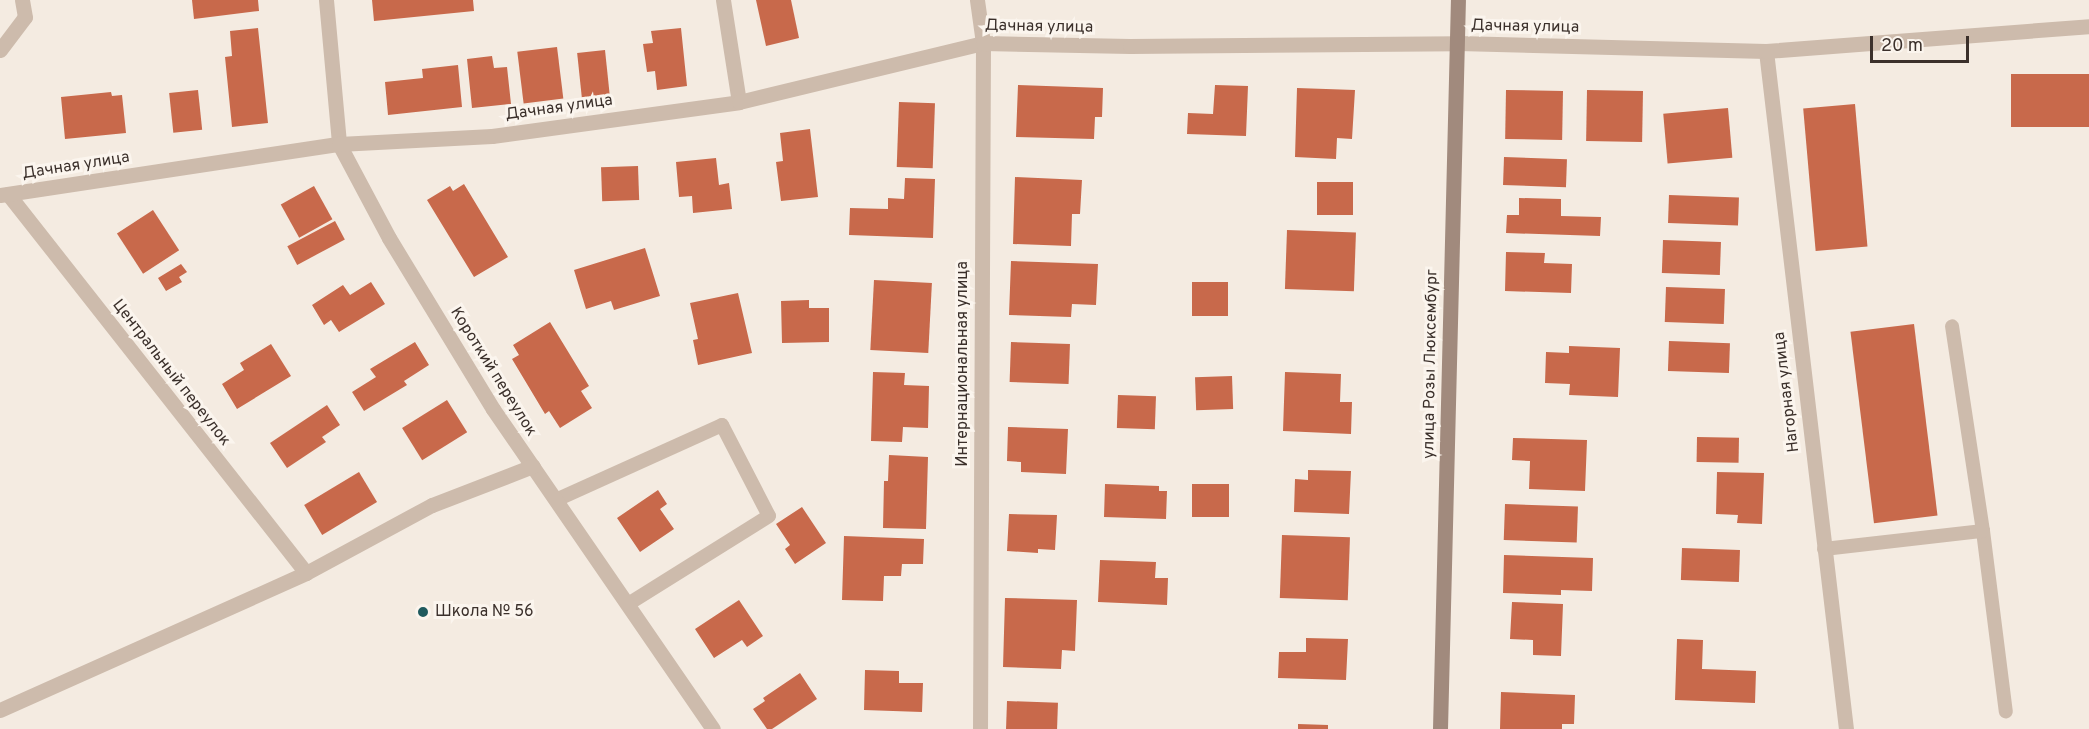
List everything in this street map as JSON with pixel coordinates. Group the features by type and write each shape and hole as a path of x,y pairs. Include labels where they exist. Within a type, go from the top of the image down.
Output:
{"street":[{"path":"0,50 24,16 22,0"},
{"name":"Короткий переулок","path":"326,0 339,144 389,238 493,409 713,729"},
{"path":"723,0 739,102"},
{"name":"Интернациональная улица","path":"977,0 983,43 980,729"},
{"name":"улица Розы Люксембург","path":"1440,729 1458,0"},
{"name":"Дачная улица","path":"4,195 339,144 492,135 739,102 983,43 1130,46 1458,43 1766,51 2089,26"},
{"name":"Нагорная улица","path":"1766,51 1846,729"},
{"name":"Центральный переулок","path":"4,195 306,573"},
{"path":"0,710 306,573 432,505 532,466"}],"lane":[{"path":"1952,326 1983,531 2006,711"},
{"path":"556,500 722,425 769,516 628,604"},
{"path":"1824,549 1983,531"}],"building":[{"path":"192,0 258,0 259,11 194,19"},
{"path":"372,0 473,0 474,11 374,21"},
{"path":"756,0 791,0 799,38 766,46"},
{"path":"258,28 268,123 232,127 225,57 232,56 230,31"},
{"path":"681,28 687,86 657,90 655,71 647,72 643,44 653,43 651,31"},
{"path":"557,47 563,99 524,103 517,52"},
{"path":"605,50 610,96 582,99 577,53"},
{"path":"492,56 494,68 507,67 511,104 472,108 467,59"},
{"path":"458,65 462,107 388,115 385,82 423,78 422,69"},
{"path":"2011,74 2089,74 2089,127 2011,127"},
{"path":"1018,85 1103,88 1102,117 1095,117 1094,139 1016,137"},
{"path":"1215,85 1248,86 1246,136 1187,134 1188,113 1213,114"},
{"path":"1297,88 1355,90 1352,139 1337,138 1336,159 1295,157"},
{"path":"198,90 202,130 173,133 169,93"},
{"path":"1506,90 1563,91 1562,140 1505,139"},
{"path":"1587,90 1643,91 1642,142 1586,141"},
{"path":"111,92 112,96 122,95 126,133 65,139 61,97"},
{"path":"899,102 935,103 933,168 897,167"},
{"path":"1855,104 1867,246 1816,251 1803,109"},
{"path":"1728,108 1732,158 1668,163 1663,114"},
{"path":"810,129 818,197 781,201 776,162 783,161 780,133"},
{"path":"1504,157 1567,159 1566,187 1503,185"},
{"path":"716,158 719,185 729,183 732,209 693,213 692,196 679,197 676,162"},
{"path":"638,166 639,200 602,201 601,167"},
{"path":"1015,177 1082,180 1080,214 1072,214 1071,246 1013,244"},
{"path":"905,178 935,179 933,238 849,235 850,208 888,209 888,198 904,199"},
{"path":"1317,182 1353,182 1353,215 1317,215"},
{"path":"464,184 508,257 474,277 427,200 450,186 453,191"},
{"path":"314,186 332,219 299,238 281,204"},
{"path":"1669,195 1739,197 1738,225 1668,223"},
{"path":"1519,198 1561,199 1561,216 1601,217 1600,236 1506,233 1507,215 1519,215"},
{"path":"153,210 179,250 143,274 117,233"},
{"path":"335,221 345,240 297,265 287,246"},
{"path":"1287,230 1356,232 1354,291 1285,289"},
{"path":"1663,240 1721,242 1720,275 1662,273"},
{"path":"645,248 660,296 614,310 611,301 586,309 574,270"},
{"path":"1506,252 1545,253 1544,263 1572,264 1571,293 1505,291"},
{"path":"1011,261 1098,264 1096,305 1072,304 1071,317 1009,315"},
{"path":"181,264 187,272 179,277 182,282 166,291 158,278"},
{"path":"874,280 932,283 928,353 870,350"},
{"path":"371,282 385,304 339,332 331,320 324,325 312,305 343,285 350,295"},
{"path":"1192,282 1228,282 1228,316 1192,316"},
{"path":"1666,287 1725,289 1724,324 1665,322"},
{"path":"738,293 752,353 698,365 693,340 698,339 690,303"},
{"path":"809,300 809,308 829,308 829,342 782,343 781,301"},
{"path":"550,322 589,386 581,391 592,408 560,428 549,411 545,414 512,359 519,355 513,345"},
{"path":"1914,324 1938,516 1874,523 1850,332"},
{"path":"1669,341 1730,343 1729,373 1668,371"},
{"path":"415,342 429,365 404,381 407,385 364,411 352,392 376,377 370,369"},
{"path":"1011,342 1070,344 1069,384 1010,382"},
{"path":"271,344 291,376 237,409 222,384 244,370 240,363"},
{"path":"1569,346 1620,348 1618,397 1569,395 1570,384 1545,383 1546,352 1569,353"},
{"path":"873,372 905,373 904,385 929,386 928,428 903,427 902,442 871,441"},
{"path":"1285,372 1341,374 1340,402 1352,402 1351,434 1283,431"},
{"path":"1232,376 1233,409 1196,410 1195,377"},
{"path":"1118,395 1156,396 1155,429 1117,428"},
{"path":"447,400 467,432 422,460 402,428"},
{"path":"327,405 340,425 322,437 326,442 287,468 270,443"},
{"path":"1008,427 1068,429 1066,474 1021,472 1021,462 1007,461"},
{"path":"1697,437 1739,438 1739,463 1697,462"},
{"path":"1513,438 1587,440 1585,491 1529,489 1530,461 1512,460"},
{"path":"889,455 928,457 926,529 883,528 884,481 888,481"},
{"path":"1308,470 1351,471 1349,514 1294,512 1295,479 1308,480"},
{"path":"359,472 377,502 322,535 304,505"},
{"path":"1717,472 1764,473 1762,524 1737,523 1738,515 1716,514"},
{"path":"1105,484 1159,486 1159,491 1167,491 1166,519 1104,517"},
{"path":"1192,484 1229,484 1229,517 1192,517"},
{"path":"658,490 667,504 660,509 674,529 640,552 617,518"},
{"path":"1505,504 1578,507 1577,543 1504,540"},
{"path":"802,507 826,543 795,564 785,549 790,545 776,524"},
{"path":"1009,514 1057,515 1055,550 1038,549 1038,553 1007,551"},
{"path":"1282,535 1350,537 1348,600 1280,598"},
{"path":"844,536 924,539 923,564 902,564 901,576 884,576 883,601 842,600"},
{"path":"1682,548 1740,550 1739,582 1681,580"},
{"path":"1504,555 1593,558 1592,591 1561,590 1561,595 1503,593"},
{"path":"1100,560 1156,562 1155,578 1168,578 1167,605 1098,602"},
{"path":"1005,598 1077,600 1075,651 1062,650 1061,669 1003,667"},
{"path":"739,600 763,636 747,647 742,640 714,658 695,629"},
{"path":"1512,602 1563,604 1561,656 1533,655 1533,640 1510,639"},
{"path":"1306,638 1348,639 1346,680 1278,678 1279,652 1306,652"},
{"path":"1677,639 1703,640 1702,669 1756,671 1755,703 1675,700"},
{"path":"865,670 899,671 899,683 923,683 922,712 864,710"},
{"path":"800,673 817,699 772,729 767,729 753,709 765,701 763,698"},
{"path":"1501,692 1575,695 1574,724 1562,724 1562,729 1500,729"},
{"path":"1007,701 1058,703 1057,729 1006,729"},
{"path":"1298,724 1328,725 1328,729 1298,729"}],"place":[{"name":"Школа № 56","path":"423,612"}]}
